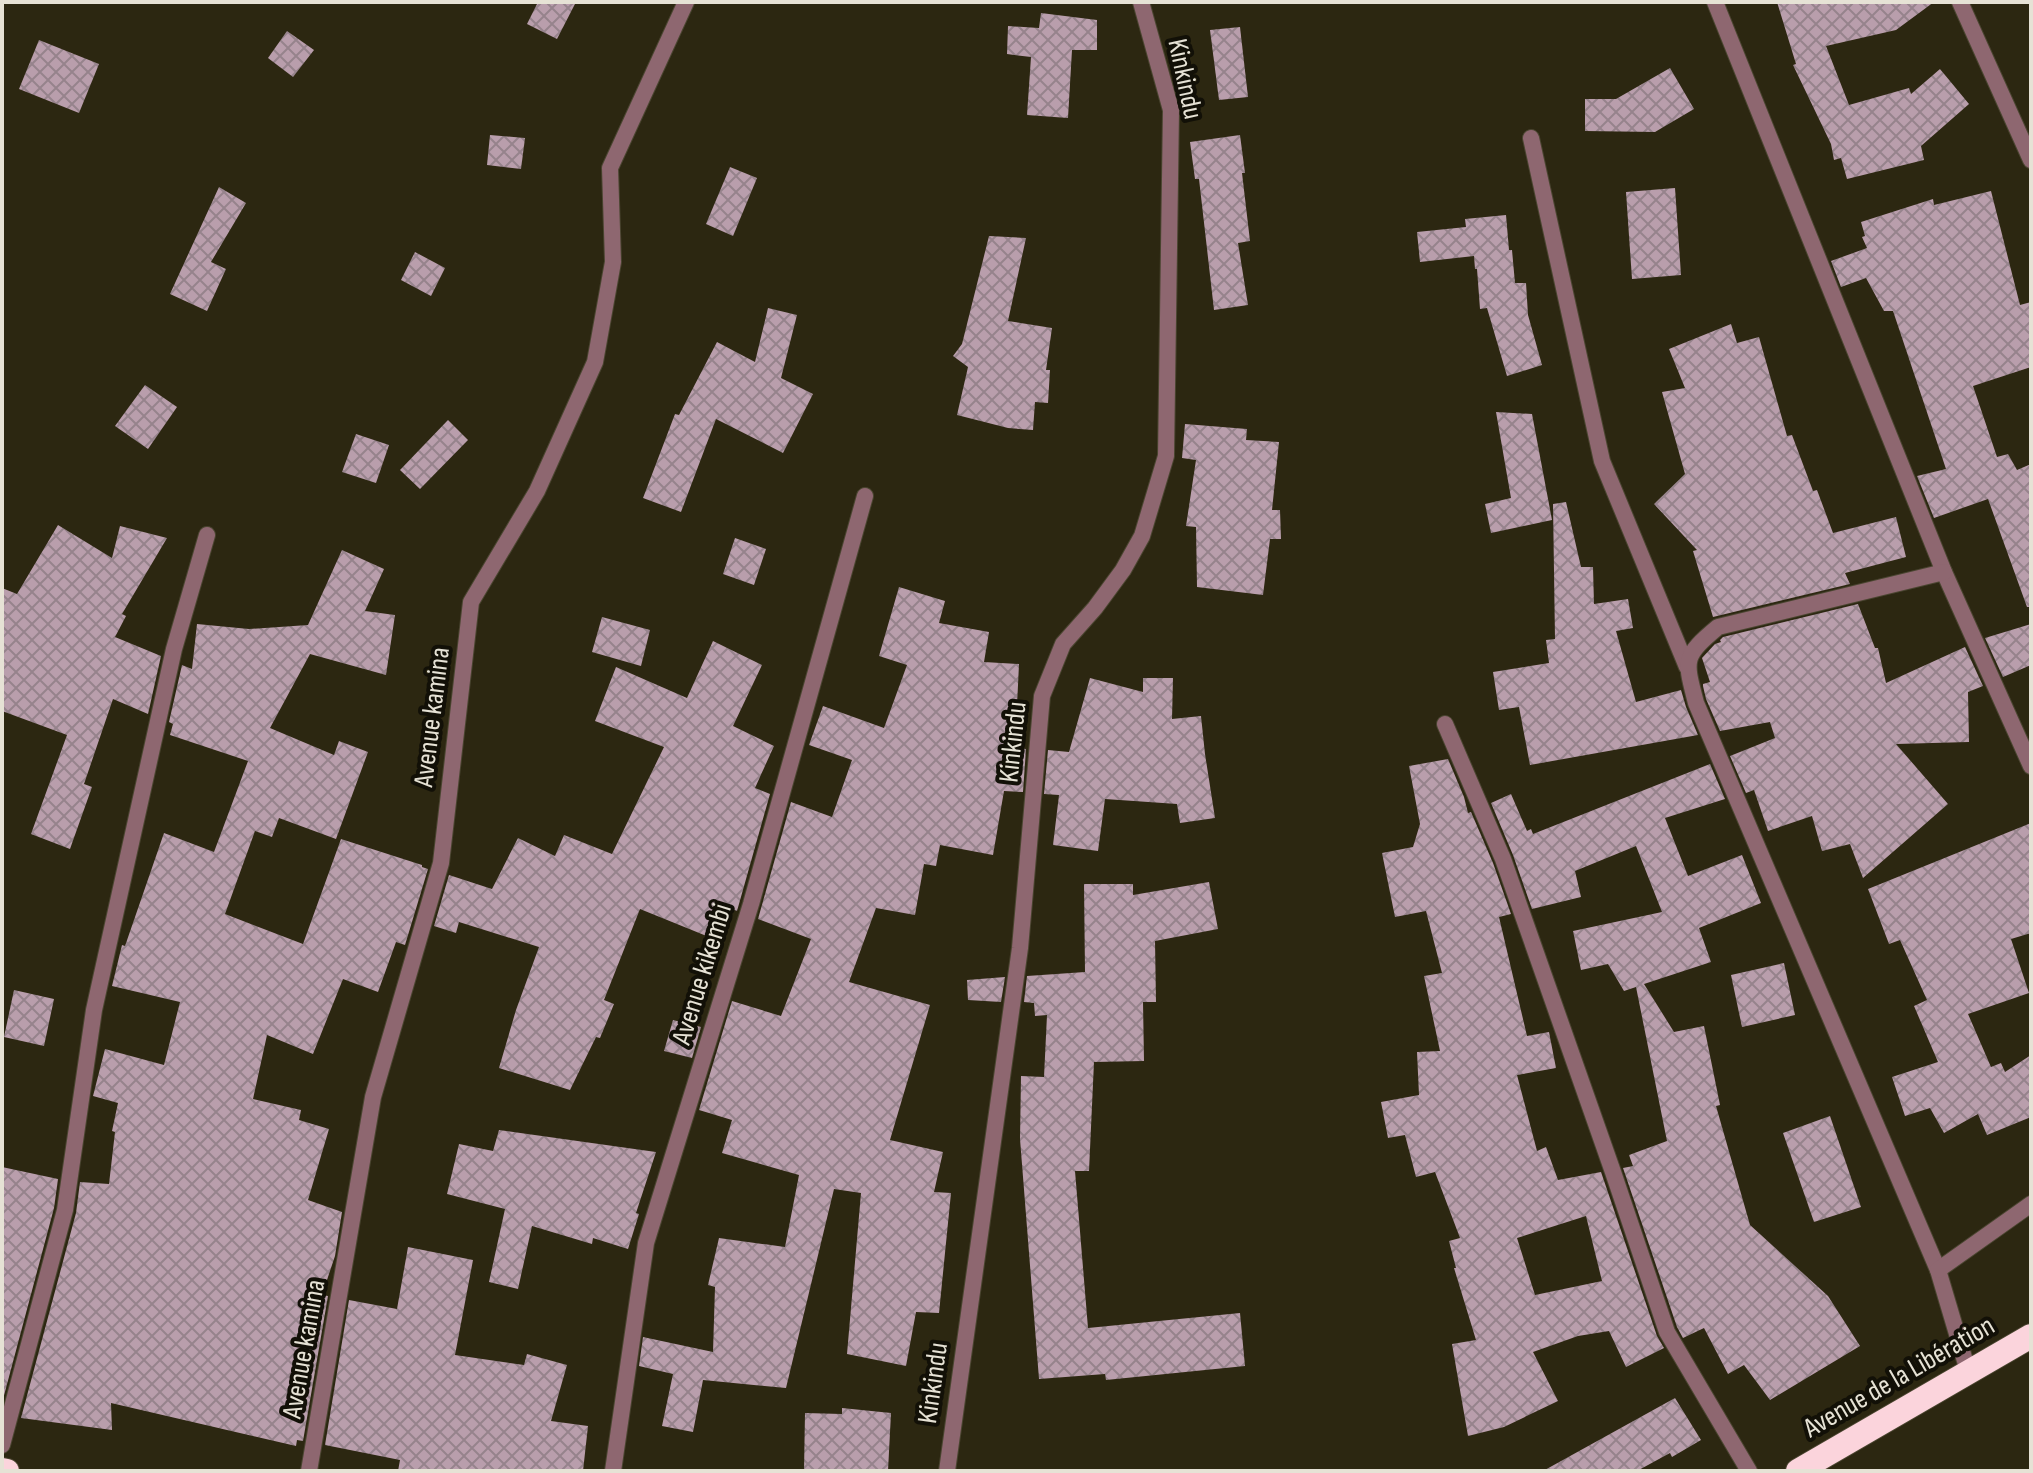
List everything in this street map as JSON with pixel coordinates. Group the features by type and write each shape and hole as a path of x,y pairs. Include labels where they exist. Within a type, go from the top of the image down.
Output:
{"highway":[{"name":"Avenue de la Libération","path":"1798,1471 2031,1336"}],"street":[{"name":"Avenue kamina","path":"309,1471 373,1097 441,863 471,602 537,491 595,362 613,262 610,168 686,2"},
{"name":"Kinkindu","path":"947,1471 1020,948 1042,696 1063,644 1123,570 1142,536 1166,456 1171,110 1141,2"},
{"path":"1715,2 1944,572 2031,766"},
{"path":"1960,2 2031,160"},
{"path":"1531,138 1602,461 1687,667 1696,703 1938,1270 1968,1371"},
{"name":"Avenue kikembi","path":"613,1471 646,1243 751,904 865,496"},
{"path":"2,1445 65,1210 94,1010 174,649 207,535"},
{"path":"1687,667 1695,646 1718,627 1944,572"},
{"path":"1445,724 1503,859 1667,1332 1749,1471"},
{"path":"1938,1270 2031,1204"}],"building":[{"path":"538,2 576,2 557,39 527,24"},
{"path":"1777,2 1934,2 1896,30 1826,46 1849,105 1909,88 1911,94 1940,69 1969,104 1921,146 1924,160 1847,179 1841,158 1834,160 1831,144 1793,65 1796,64"},
{"path":"1041,13 1097,20 1097,50 1072,50 1068,118 1027,115 1031,57 1007,54 1008,26 1039,28"},
{"path":"1240,27 1248,97 1219,100 1210,30"},
{"path":"287,31 314,50 293,77 268,58"},
{"path":"39,40 99,64 79,113 19,89"},
{"path":"1670,68 1694,109 1655,132 1585,131 1585,99 1616,99"},
{"path":"490,135 525,138 521,169 487,165"},
{"path":"1240,135 1250,241 1238,243 1248,305 1214,310 1199,179 1195,179 1190,142"},
{"path":"730,167 757,178 733,236 706,224"},
{"path":"219,187 246,203 211,262 226,269 207,311 170,294"},
{"path":"1675,188 1681,275 1632,279 1626,192"},
{"path":"1991,191 2020,305 2031,302 2031,367 1973,386 1997,457 2008,454 2017,470 2031,464 2031,607 2027,607 1988,499 1934,518 1917,476 1946,469 1893,311 1884,311 1866,278 1841,287 1831,261 1867,248 1861,222 1933,199 1934,205"},
{"path":"1506,215 1515,283 1526,283 1528,315 1542,365 1507,376 1487,308 1480,309 1474,256 1420,262 1417,232 1466,227 1465,219"},
{"path":"989,236 1026,238 1008,321 1052,328 1046,370 1050,370 1048,403 1035,402 1033,430 1008,428 957,415 968,367 953,356 962,344"},
{"path":"415,252 445,268 431,296 401,280"},
{"path":"768,308 797,315 781,378 813,394 783,453 716,419 681,512 643,498 675,414 679,415 717,342 755,362"},
{"path":"1731,324 1737,343 1759,337 1787,436 1792,435 1833,533 1896,517 1906,557 1845,573 1850,584 1713,617 1693,551 1697,550 1654,504 1685,474 1662,392 1685,388 1669,349"},
{"path":"145,385 177,407 148,449 115,426"},
{"path":"1496,412 1532,414 1552,520 1491,533 1485,504 1511,498"},
{"path":"448,420 468,440 420,489 400,470"},
{"path":"1185,424 1247,429 1246,440 1279,442 1272,510 1280,510 1281,539 1270,539 1263,595 1197,587 1196,527 1186,526 1196,460 1182,458"},
{"path":"356,434 389,445 376,483 342,472"},
{"path":"1566,502 1581,567 1593,567 1594,604 1628,599 1633,628 1616,631 1636,702 1681,690 1698,735 1530,765 1519,707 1499,710 1493,672 1549,663 1546,640 1555,639 1553,504"},
{"path":"58,525 112,558 120,526 167,538 122,614 126,616 115,637 161,656 148,714 113,699 84,784 92,787 70,849 31,834 67,735 2,711 2,588 17,594"},
{"path":"735,538 766,549 754,585 723,574"},
{"path":"342,550 384,569 365,611 395,615 386,675 310,654 270,728 334,755 339,741 368,752 336,839 279,818 272,837 255,831 225,914 303,944 341,839 428,869 405,945 396,942 378,992 343,979 313,1054 267,1035 253,1099 301,1110 299,1120 329,1129 308,1200 342,1212 335,1256 322,1295 328,1296 303,1441 297,1440 296,1446 111,1403 112,1430 21,1418 76,1213 80,1182 109,1184 115,1132 112,1131 118,1103 93,1096 105,1049 164,1065 180,1002 112,986 122,945 125,946 164,833 214,852 248,761 170,735 173,724 169,722 182,665 192,669 197,624 249,629 308,625"},
{"path":"899,587 945,601 939,623 989,632 984,662 1019,664 1015,748 1026,749 1023,792 1004,791 993,855 940,845 936,866 924,864 915,915 876,908 849,982 930,1005 890,1140 943,1152 934,1192 951,1193 939,1313 916,1312 906,1366 847,1354 861,1193 834,1189 786,1388 703,1380 693,1432 662,1426 673,1374 639,1366 643,1337 713,1352 715,1287 708,1285 719,1238 785,1247 799,1175 722,1153 732,1120 699,1110 732,1001 781,1016 811,939 758,919 791,802 832,817 852,760 809,745 823,706 884,728 907,665 879,656"},
{"path":"1858,604 1875,648 1878,648 1886,683 1965,647 1983,686 1968,692 1969,742 1896,744 1948,804 1863,878 1850,844 1822,851 1812,816 1768,831 1754,790 1746,793 1730,756 1775,738 1770,722 1720,731 1706,699 1703,684 1710,682 1702,658 1723,637"},
{"path":"602,617 650,630 641,666 592,652"},
{"path":"2031,624 2031,665 2003,677 1985,638"},
{"path":"713,641 762,665 733,726 774,746 755,788 770,794 737,911 721,905 709,937 640,909 604,1000 614,1004 600,1038 596,1037 570,1090 499,1068 539,947 459,922 456,933 434,926 449,875 492,889 518,838 555,856 564,835 612,854 664,747 595,721 616,667 687,698"},
{"path":"1090,678 1143,692 1143,678 1173,678 1172,719 1201,716 1215,818 1180,823 1177,804 1105,799 1098,851 1053,845 1059,795 1044,794 1048,750 1069,752"},
{"path":"1448,759 1468,813 1471,812 1493,863 1511,914 1499,917 1527,1036 1549,1032 1556,1068 1517,1075 1537,1151 1546,1147 1558,1180 1601,1172 1657,1336 1664,1348 1626,1367 1609,1331 1578,1336 1533,1352 1558,1401 1504,1427 1468,1436 1452,1344 1476,1340 1449,1241 1460,1238 1435,1172 1416,1177 1405,1135 1388,1138 1381,1102 1419,1095 1417,1052 1440,1051 1424,976 1442,973 1426,911 1395,917 1382,853 1413,847 1420,824 1409,766","holes":["1586,1216 1602,1281 1535,1295 1517,1238"]},
{"path":"1710,764 1725,799 1665,818 1688,876 1742,855 1761,903 1699,928 1711,962 1644,984 1674,1032 1704,1026 1720,1105 1716,1106 1750,1225 1828,1296 1860,1346 1770,1400 1744,1365 1728,1374 1704,1328 1683,1338 1623,1168 1633,1166 1629,1155 1667,1141 1636,987 1624,991 1608,964 1581,970 1573,931 1662,912 1636,846 1575,871 1581,897 1532,909 1491,803 1511,794 1527,831 1531,829 1533,834"},
{"path":"2031,823 2031,933 2011,939 2029,993 1968,1014 1991,1067 2001,1063 2005,1072 2031,1055 2031,1117 1987,1135 1978,1114 1944,1133 1930,1108 1905,1116 1892,1077 1938,1062 1914,1006 1927,1000 1900,940 1889,944 1868,889"},
{"path":"1209,882 1218,929 1155,941 1156,1002 1143,1002 1144,1061 1094,1062 1089,1171 1075,1171 1088,1328 1240,1313 1245,1366 1106,1380 1105,1374 1039,1379 1020,1139 1021,1076 1044,1077 1047,1015 1035,1016 1034,1003 1024,1002 1027,976 1085,972 1084,884 1133,884 1133,895"},
{"path":"1784,963 1795,1015 1742,1027 1731,975"},
{"path":"1005,977 1001,1002 968,1000 967,980"},
{"path":"14,990 54,999 44,1046 4,1037"},
{"path":"673,1020 701,1027 692,1058 664,1051"},
{"path":"1830,1116 1861,1207 1814,1222 1783,1133"},
{"path":"499,1130 656,1152 628,1249 593,1238 592,1244 532,1226 518,1289 489,1282 505,1209 447,1194 459,1144 493,1151"},
{"path":"2,1167 58,1179 54,1208 2,1403"},
{"path":"408,1247 473,1260 455,1355 524,1365 527,1354 567,1365 551,1421 588,1426 583,1471 398,1471 400,1460 325,1445 349,1300 397,1309"},
{"path":"1675,1398 1701,1440 1672,1457 1670,1453 1637,1471 1543,1471"},
{"path":"842,1408 891,1413 888,1471 804,1471 805,1413 842,1414"}]}
